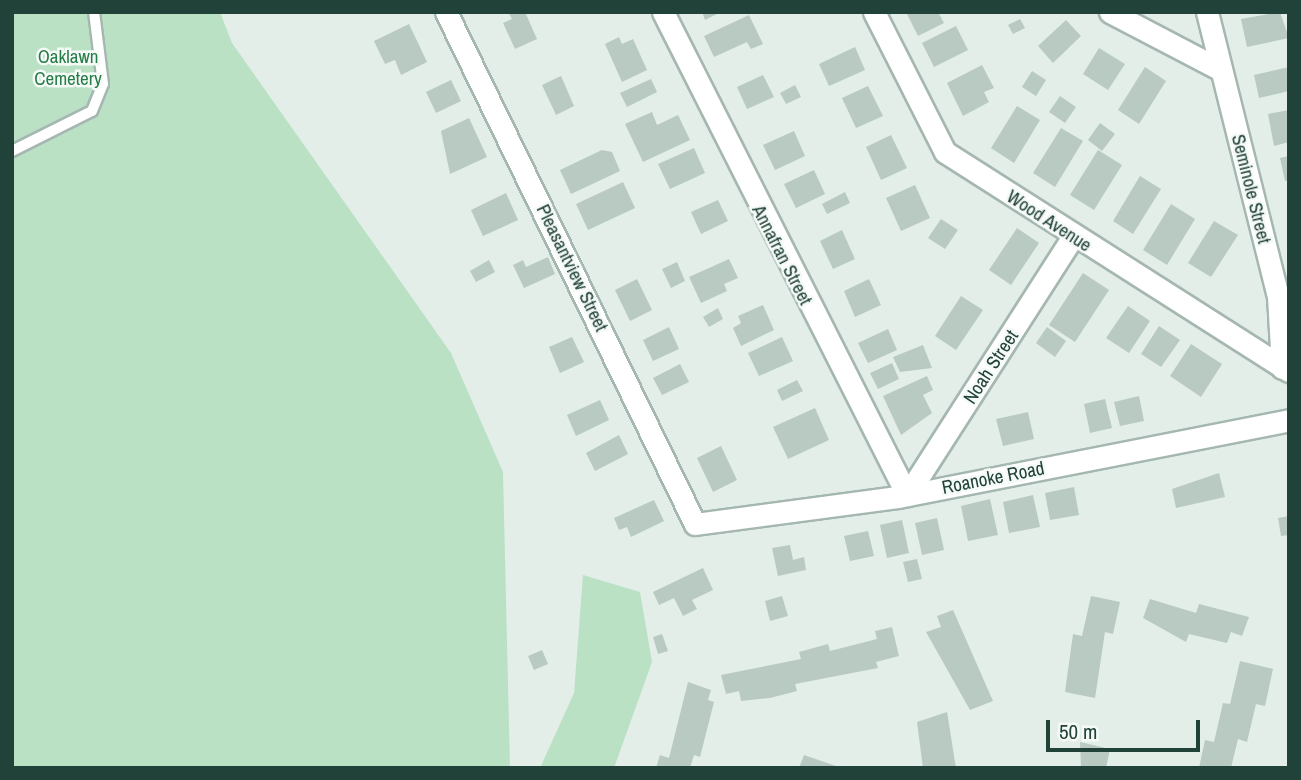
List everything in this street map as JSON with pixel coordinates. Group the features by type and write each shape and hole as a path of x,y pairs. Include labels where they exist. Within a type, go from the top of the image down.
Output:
{"street":[{"name":"Pleasantview Street","path":"446,12 695,524"},
{"name":"Annafran Street","path":"663,12 907,495"},
{"name":"Wood Avenue","path":"874,12 945,152 1072,238 1285,370"},
{"path":"1110,12 1222,70"},
{"name":"Seminole Street","path":"1207,12 1278,296 1285,370"},
{"name":"Noah Street","path":"907,495 1072,238"},
{"name":"Roanoke Road","path":"695,524 907,495 1289,420"}],"lane":[{"path":"12,151 92,111 103,84 94,12"}],"green space":[{"name":"Oaklawn Cemetery","path":"12,12 220,12 232,43 451,353 503,472 510,768 12,768"},
{"path":"583,575 640,592 652,662 614,768 540,768 574,693"}],"building":[{"path":"508,12 525,12 537,39 515,49 503,23 512,19"},
{"path":"702,12 721,12 705,20"},
{"path":"906,12 938,12 944,23 918,36"},
{"path":"1280,12 1289,38 1247,47 1241,19"},
{"path":"749,15 763,44 751,49 747,42 714,57 704,36"},
{"path":"1020,19 1025,28 1013,34 1008,25"},
{"path":"1066,20 1081,36 1053,63 1038,46"},
{"path":"409,24 427,62 401,75 395,60 385,64 374,41"},
{"path":"956,26 968,50 934,67 922,43"},
{"path":"619,37 622,44 633,39 647,70 622,82 605,44"},
{"path":"855,47 865,70 829,86 819,64"},
{"path":"1099,48 1125,64 1108,90 1083,74"},
{"path":"982,65 994,88 984,92 989,102 963,116 947,83"},
{"path":"1145,67 1166,81 1139,124 1118,110"},
{"path":"1289,67 1289,91 1259,98 1254,75"},
{"path":"1032,71 1046,80 1036,96 1022,87"},
{"path":"763,75 774,97 747,109 737,87"},
{"path":"561,76 574,106 556,115 542,85"},
{"path":"651,79 657,92 627,107 620,93"},
{"path":"451,80 461,101 436,113 426,92"},
{"path":"795,85 801,97 786,104 780,93"},
{"path":"868,86 883,116 856,128 842,98"},
{"path":"1060,96 1076,107 1065,123 1049,112"},
{"path":"1017,106 1040,120 1014,163 991,148"},
{"path":"1289,110 1289,142 1274,146 1268,114"},
{"path":"652,112 657,125 678,115 690,140 643,162 625,124"},
{"path":"469,118 487,157 450,174 441,131"},
{"path":"1100,123 1115,134 1102,151 1088,140"},
{"path":"1061,128 1083,141 1055,187 1033,173"},
{"path":"794,131 805,156 775,170 763,145"},
{"path":"891,135 907,168 881,180 866,147"},
{"path":"694,148 705,173 670,189 658,164"},
{"path":"602,150 612,152 620,171 571,194 560,170"},
{"path":"1098,150 1122,165 1094,210 1070,195"},
{"path":"1289,156 1289,180 1285,181 1280,158"},
{"path":"814,170 825,194 796,208 784,184"},
{"path":"1140,176 1161,189 1133,234 1113,221"},
{"path":"623,182 635,208 588,230 576,204"},
{"path":"915,185 930,218 901,231 886,198"},
{"path":"845,192 850,203 827,214 822,204"},
{"path":"506,193 518,220 483,236 471,210"},
{"path":"718,200 728,221 701,234 691,212"},
{"path":"1171,204 1195,219 1167,265 1143,250"},
{"path":"941,219 958,230 945,249 928,238"},
{"path":"1214,221 1238,235 1211,277 1188,263"},
{"path":"1017,228 1039,243 1011,285 989,270"},
{"path":"842,230 855,259 833,269 820,241"},
{"path":"548,257 555,274 524,288 513,265 523,260 526,267"},
{"path":"729,259 738,278 724,284 727,291 701,303 689,277"},
{"path":"489,260 495,272 476,282 470,271"},
{"path":"677,262 685,281 671,288 662,269"},
{"path":"1083,273 1109,290 1075,342 1049,325"},
{"path":"637,279 652,310 630,321 615,290"},
{"path":"869,279 881,305 855,317 844,291"},
{"path":"961,296 983,310 956,350 935,336"},
{"path":"763,305 774,330 741,346 733,328 741,323 738,316"},
{"path":"1128,306 1150,321 1129,353 1106,338"},
{"path":"718,308 723,319 709,327 703,317"},
{"path":"1159,326 1180,340 1161,367 1141,354"},
{"path":"669,327 679,349 653,361 643,340"},
{"path":"1047,327 1066,341 1055,357 1036,343"},
{"path":"888,329 897,350 868,363 858,343"},
{"path":"572,337 584,362 560,373 549,347"},
{"path":"782,337 793,361 759,376 748,353"},
{"path":"1191,344 1222,364 1201,397 1170,376"},
{"path":"923,345 932,368 900,372 893,357"},
{"path":"892,363 899,379 878,389 870,373"},
{"path":"680,364 689,382 662,395 653,378"},
{"path":"927,376 933,390 923,395 932,413 901,435 883,396"},
{"path":"797,380 803,391 782,401 777,390"},
{"path":"1139,396 1144,421 1120,426 1114,402"},
{"path":"1105,399 1112,428 1090,433 1084,404"},
{"path":"600,400 609,420 576,436 567,415"},
{"path":"815,408 829,440 788,459 773,427"},
{"path":"1028,412 1034,439 1003,446 996,419"},
{"path":"619,435 628,454 595,471 586,453"},
{"path":"721,446 737,480 713,492 697,458"},
{"path":"1219,473 1225,497 1176,508 1172,489"},
{"path":"1074,487 1079,515 1050,520 1045,493"},
{"path":"1033,495 1040,527 1009,533 1003,502"},
{"path":"990,499 998,535 968,541 961,506"},
{"path":"654,500 664,521 631,537 627,527 619,530 614,518"},
{"path":"1289,516 1289,535 1281,536 1278,518"},
{"path":"937,518 944,550 922,555 915,523"},
{"path":"902,520 909,553 887,558 880,525"},
{"path":"868,531 874,556 850,561 844,536"},
{"path":"790,545 793,560 804,557 806,570 778,576 772,548"},
{"path":"917,559 922,579 908,582 903,562"},
{"path":"703,568 713,590 692,600 697,609 683,616 674,598 659,605 653,592"},
{"path":"782,596 788,616 770,621 765,601"},
{"path":"1091,596 1120,602 1113,634 1105,632 1095,698 1065,692 1073,634 1082,636"},
{"path":"1150,599 1196,613 1199,604 1249,617 1242,636 1231,632 1227,643 1189,634 1186,642 1143,618"},
{"path":"953,610 993,701 970,710 926,632 941,627 937,616"},
{"path":"892,627 899,656 876,662 878,668 795,684 797,691 770,698 741,701 739,691 726,694 721,675 801,659 799,652 828,644 830,651 877,639 875,631"},
{"path":"662,634 668,651 658,654 653,637"},
{"path":"542,650 548,664 534,670 528,656"},
{"path":"1240,661 1273,669 1265,706 1256,704 1247,742 1238,739 1231,768 1199,768 1205,740 1214,742 1223,703 1230,704"},
{"path":"688,682 711,690 708,700 714,702 700,757 694,755 690,768 656,768 660,755 669,758"},
{"path":"947,712 956,768 923,768 917,722"},
{"path":"1080,742 1110,749 1106,768 1081,768"},
{"path":"804,755 836,766 799,768"}]}
